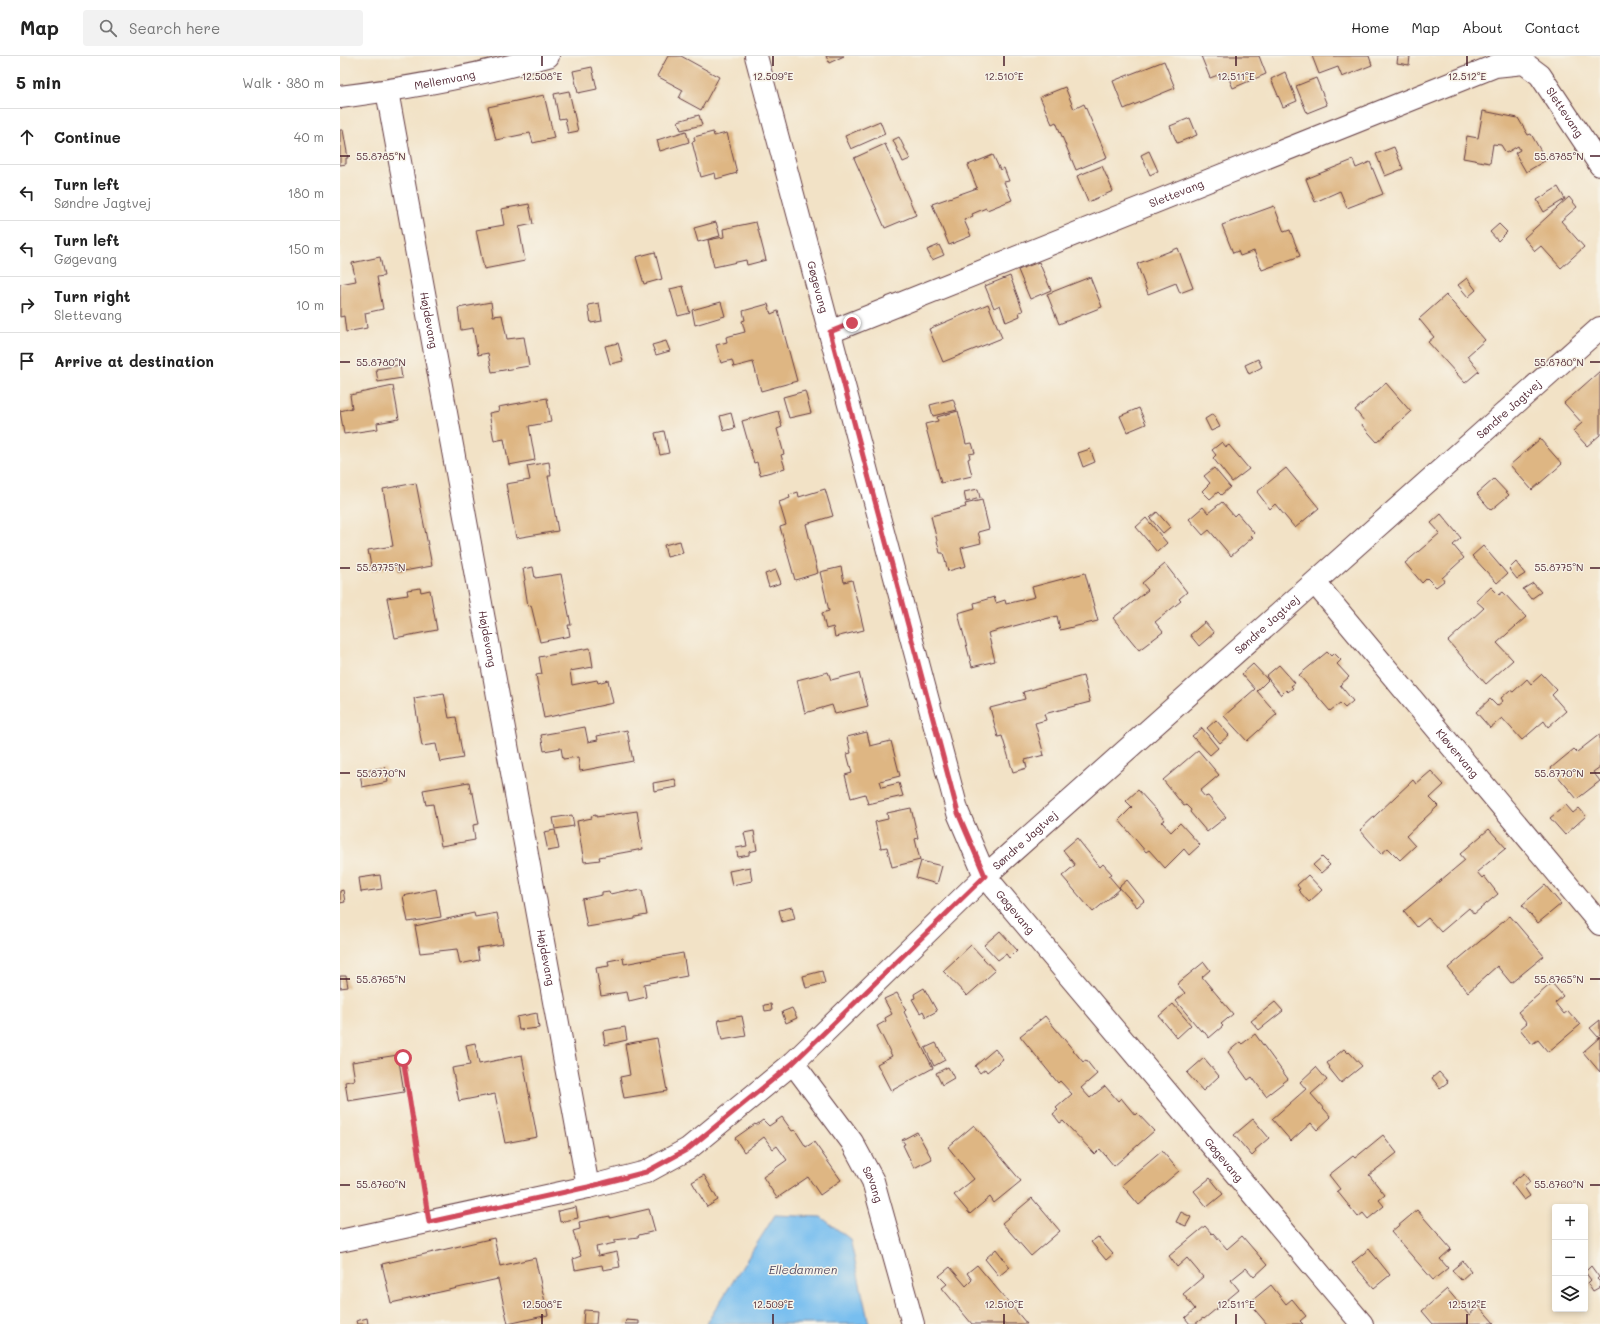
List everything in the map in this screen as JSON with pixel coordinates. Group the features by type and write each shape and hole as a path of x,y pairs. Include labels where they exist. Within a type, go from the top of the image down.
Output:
{"street":[{"name":"Mellemvang","path":"340,97 387,91 513,66 548,56"},
{"name":"Gøgevang","path":"756,56 958,813 985,876 1362,1324"},
{"name":"Slettevang","path":"830,332 1495,66 1523,60 1540,75 1600,165"},
{"name":"Højdevang","path":"387,91 588,1187"},
{"name":"Søndre Jagtvej","path":"340,1241 588,1187 646,1172 688,1149 793,1063 985,876 1600,328"},
{"name":"Kløvervang","path":"1315,583 1600,924"},
{"name":"Søvang","path":"793,1063 852,1142 873,1181 912,1324"}],"path":[{"path":"403,1058 429,1222"}],"water":[{"name":"Elledammen","path":"775,1215 821,1217 850,1239 869,1324 706,1324"}],"building":[{"path":"668,56 681,56 719,77 701,110 679,98 683,90 657,76"},
{"path":"826,56 844,56 829,63"},
{"path":"1201,56 1259,56 1266,74 1233,88 1226,72 1210,78"},
{"path":"1312,56 1369,56 1372,65 1342,77 1338,67 1319,74"},
{"path":"1398,56 1410,56 1409,65 1397,63"},
{"path":"1164,61 1175,88 1124,109 1113,81"},
{"path":"592,67 597,89 578,93 573,71"},
{"path":"1285,72 1297,101 1283,107 1271,79"},
{"path":"1316,78 1327,105 1307,113 1296,86"},
{"path":"1065,87 1074,109 1084,104 1107,157 1076,170 1056,122 1052,124 1040,97"},
{"path":"569,91 578,131 568,133 565,118 559,119 554,94"},
{"path":"544,95 554,138 533,143 530,133 496,140 488,107"},
{"path":"1483,111 1518,118 1528,135 1531,134 1546,160 1526,172 1515,153 1520,150 1518,146 1506,153 1501,145 1493,144 1490,163 1463,158 1467,136 1478,138"},
{"path":"699,115 702,125 681,130 678,121"},
{"path":"1190,118 1197,135 1177,143 1170,126"},
{"path":"880,121 885,134 851,149 845,136"},
{"path":"340,130 343,130 348,158 346,158 346,164 340,165"},
{"path":"686,131 689,142 660,151 657,140"},
{"path":"713,132 714,136 727,133 737,173 716,179 715,173 701,177 692,142 695,141 694,137"},
{"path":"899,137 910,159 903,162 893,140"},
{"path":"885,144 916,215 885,228 854,158"},
{"path":"1394,147 1403,169 1385,176 1376,154"},
{"path":"1149,151 1158,171 1150,175 1141,155"},
{"path":"993,155 1000,170 1004,168 1009,181 1004,182 1012,200 972,214 973,216 964,220 971,236 949,245 932,204 977,188 968,165"},
{"path":"1353,160 1356,168 1370,162 1383,194 1347,208 1340,191 1315,202 1306,179"},
{"path":"1102,166 1113,191 1088,202 1077,176"},
{"path":"1558,187 1565,199 1544,212 1537,200"},
{"path":"1569,197 1577,207 1561,221 1584,247 1561,268 1541,246 1535,251 1524,238"},
{"path":"529,204 533,224 519,227 525,261 484,269 476,230 504,225 501,209"},
{"path":"1274,206 1284,232 1290,230 1300,256 1262,270 1254,251 1240,256 1238,251 1233,253 1222,225"},
{"path":"716,222 720,236 698,242 694,228"},
{"path":"756,222 766,260 747,265 746,260 714,267 708,240 724,237 723,229"},
{"path":"1499,224 1507,232 1498,241 1490,232"},
{"path":"939,245 944,255 932,260 927,250"},
{"path":"1178,248 1193,288 1180,293 1176,283 1148,294 1137,264"},
{"path":"655,252 662,279 644,284 636,257"},
{"path":"380,257 384,276 377,277 383,309 365,313 367,328 346,332 344,316 340,317 340,284 356,281 352,263"},
{"path":"1039,262 1051,290 1030,299 1018,270"},
{"path":"1010,276 1023,311 1019,312 1020,316 1006,322 1000,305 994,308 985,286"},
{"path":"1090,277 1102,307 1059,324 1047,294"},
{"path":"1467,278 1476,290 1468,297 1458,285"},
{"path":"683,286 690,313 678,316 670,289"},
{"path":"1446,295 1485,340 1467,356 1479,371 1465,383 1428,342 1434,337 1419,319"},
{"path":"491,302 493,316 502,315 507,339 524,337 529,366 492,372 488,353 478,355 473,328 461,330 458,308"},
{"path":"721,302 725,316 695,325 692,310"},
{"path":"599,303 602,321 591,323 588,305"},
{"path":"768,304 771,314 778,311 797,381 761,391 753,362 734,367 732,360 721,363 716,345 727,342 726,337 745,332 742,321 745,320 743,311"},
{"path":"988,304 1002,338 943,362 929,329"},
{"path":"666,341 670,351 656,355 652,345"},
{"path":"618,343 623,361 610,364 605,346"},
{"path":"1258,359 1262,367 1249,374 1245,365"},
{"path":"400,365 402,378 378,382 376,369"},
{"path":"1600,371 1600,435 1587,446 1573,431 1582,423 1564,403"},
{"path":"1386,383 1411,412 1377,442 1361,424 1364,421 1355,410"},
{"path":"393,386 399,419 377,423 378,429 344,434 340,411 352,408 350,395"},
{"path":"805,391 811,413 789,418 783,397"},
{"path":"547,398 551,422 529,426 535,460 509,465 504,439 494,441 489,413 499,411 498,407"},
{"path":"953,399 957,410 933,416 930,405"},
{"path":"1139,408 1146,424 1127,432 1120,416"},
{"path":"778,411 782,427 777,429 784,454 781,455 785,468 760,475 757,462 754,463 742,421"},
{"path":"958,411 966,444 972,443 975,453 969,454 970,458 968,459 972,476 941,483 925,424 938,421 937,417"},
{"path":"731,413 735,428 724,431 720,416"},
{"path":"1213,414 1220,427 1211,431 1205,419"},
{"path":"664,431 669,453 660,455 655,433"},
{"path":"1540,439 1562,464 1532,490 1510,465"},
{"path":"1222,442 1226,447 1229,445 1249,469 1232,482 1213,458 1216,455 1212,450"},
{"path":"1090,449 1095,462 1083,467 1078,453"},
{"path":"549,462 551,476 548,476 558,531 516,538 506,484 530,480 527,466"},
{"path":"1214,468 1230,487 1221,495 1218,492 1210,499 1202,491 1210,483 1204,476"},
{"path":"1286,468 1319,508 1295,528 1275,504 1270,509 1257,492"},
{"path":"1494,479 1509,495 1491,510 1477,494"},
{"path":"416,483 432,566 398,572 397,566 372,571 368,550 393,546 383,489"},
{"path":"825,489 833,516 806,524 818,573 795,580 780,527 786,525 779,502 790,498 789,495 798,492 799,497"},
{"path":"978,489 980,498 966,502 964,492"},
{"path":"982,500 989,529 978,532 981,543 961,548 966,566 948,571 943,553 940,553 931,516 966,507 965,504"},
{"path":"1222,502 1234,516 1237,513 1254,533 1251,536 1253,537 1231,556 1209,530 1203,535 1189,519 1203,507 1208,513"},
{"path":"1157,512 1170,527 1163,533 1150,518"},
{"path":"1441,514 1461,538 1453,545 1464,558 1442,578 1444,581 1436,587 1427,578 1422,583 1405,563 1440,533 1431,523"},
{"path":"1146,518 1167,543 1157,552 1136,527"},
{"path":"680,541 683,553 667,557 664,545"},
{"path":"1483,546 1507,574 1497,583 1472,556"},
{"path":"1516,562 1525,574 1517,579 1509,569"},
{"path":"1165,564 1187,592 1179,599 1181,601 1155,622 1163,632 1139,650 1113,618 1148,590 1142,583"},
{"path":"533,567 535,578 561,574 571,625 568,625 570,636 540,642 531,605 528,606 524,581 523,569"},
{"path":"841,567 844,582 852,580 864,630 835,637 833,627 826,629 822,613 829,611 820,572"},
{"path":"776,570 781,583 769,587 765,574"},
{"path":"1085,573 1098,621 1060,630 1057,616 988,633 995,661 972,667 958,613 975,608 974,603 994,597 996,603 1005,600 1006,604 1035,597 1032,587"},
{"path":"1533,583 1541,592 1531,599 1523,589"},
{"path":"1491,587 1499,595 1503,592 1526,617 1497,643 1513,660 1486,684 1448,641 1484,608 1476,601"},
{"path":"420,588 421,592 430,590 437,630 395,638 387,598 408,595 407,590"},
{"path":"1205,622 1214,633 1199,646 1190,635"},
{"path":"590,648 593,667 570,671 572,685 597,680 598,683 608,680 613,703 544,718 536,675 542,674 539,657"},
{"path":"1327,652 1331,656 1334,653 1341,660 1337,664 1349,677 1340,685 1353,701 1345,708 1340,703 1330,711 1299,675"},
{"path":"1253,664 1268,680 1257,691 1277,714 1247,741 1224,716 1255,689 1242,674"},
{"path":"1279,665 1295,683 1291,686 1293,688 1288,692 1286,690 1281,695 1266,676"},
{"path":"828,672 831,680 859,673 868,706 835,714 832,705 805,713 797,680"},
{"path":"1542,674 1557,690 1552,695 1566,711 1548,727 1544,721 1522,740 1502,718 1490,728 1476,712 1490,699 1497,706 1503,701 1501,698 1510,690 1513,692 1527,679 1531,684"},
{"path":"1083,676 1090,702 1044,714 1046,720 1035,723 1044,755 1025,760 1027,768 1013,772 1002,736 998,737 990,708 1025,699 1023,692"},
{"path":"444,693 449,718 456,717 463,758 440,762 436,744 422,746 414,698"},
{"path":"1216,720 1229,735 1220,743 1207,728"},
{"path":"585,727 588,742 598,740 597,736 627,730 633,761 580,771 578,757 563,759 561,748 544,751 541,735"},
{"path":"1202,728 1218,748 1210,755 1192,736"},
{"path":"867,732 870,746 891,741 900,776 880,781 882,787 899,783 903,796 868,804 865,794 851,798 845,775 852,773 847,754 851,753 847,737"},
{"path":"1600,734 1600,767 1593,772 1600,781 1577,799 1551,768 1574,749 1577,752"},
{"path":"1198,750 1219,775 1200,791 1205,797 1208,796 1226,817 1207,832 1190,812 1191,810 1186,805 1184,806 1163,780"},
{"path":"385,767 388,782 362,787 360,772"},
{"path":"1431,771 1444,785 1430,798 1438,806 1406,836 1415,846 1400,860 1388,848 1381,854 1360,830 1413,780 1416,784"},
{"path":"675,779 677,787 654,791 653,783"},
{"path":"469,782 471,793 473,793 479,824 473,825 475,840 441,846 433,804 426,805 423,790"},
{"path":"1138,790 1165,820 1162,822 1171,832 1180,823 1200,845 1189,855 1184,849 1165,868 1149,850 1146,852 1119,820 1132,807 1126,801"},
{"path":"1566,805 1573,813 1579,808 1586,816 1565,835 1550,818"},
{"path":"911,808 918,838 915,839 920,860 892,867 887,847 881,848 875,822 888,819 887,813"},
{"path":"637,811 643,849 599,857 600,860 584,862 577,821 592,818 591,816 596,815 596,817"},
{"path":"572,815 574,826 555,829 553,818"},
{"path":"1489,829 1506,848 1477,872 1482,878 1484,876 1498,894 1474,914 1469,908 1441,932 1428,918 1417,927 1404,911 1465,860 1460,854"},
{"path":"555,830 559,849 548,851 544,832"},
{"path":"754,831 757,850 749,852 749,855 738,857 736,848 747,846 744,833"},
{"path":"1077,838 1100,867 1103,864 1112,874 1109,876 1120,889 1093,912 1062,876 1075,865 1063,850"},
{"path":"1322,857 1330,865 1321,873 1313,865"},
{"path":"921,861 942,866 937,884 916,878"},
{"path":"750,867 752,881 732,885 729,871"},
{"path":"380,875 382,889 361,892 359,878"},
{"path":"1308,875 1322,890 1309,902 1298,890 1300,889 1297,885"},
{"path":"1127,880 1144,901 1137,907 1119,887"},
{"path":"1545,885 1561,904 1538,923 1522,905"},
{"path":"436,889 441,917 408,922 403,896"},
{"path":"343,890 345,902 340,903 340,891"},
{"path":"629,890 630,892 642,890 647,915 635,917 635,919 587,927 582,899 602,895 602,892 609,891 610,894"},
{"path":"792,907 795,919 782,922 779,910"},
{"path":"474,913 475,917 497,913 503,944 477,948 479,960 460,964 457,949 420,953 415,926"},
{"path":"1510,916 1544,956 1511,983 1497,966 1468,992 1448,968"},
{"path":"1000,931 1017,950 1009,958 1006,954 998,960 984,945"},
{"path":"971,945 995,971 967,996 943,971"},
{"path":"683,953 687,976 644,984 646,997 629,1001 627,992 601,996 596,968 609,966 608,961 623,958 624,964"},
{"path":"1204,962 1210,970 1202,977 1233,1014 1221,1024 1223,1026 1209,1038 1202,1029 1201,1031 1176,1001 1185,993 1177,984"},
{"path":"822,971 825,983 806,988 803,976"},
{"path":"340,976 346,976 348,987 340,988"},
{"path":"1552,983 1563,996 1555,1003 1564,1014 1568,1011 1580,1025 1548,1052 1538,1040 1532,1044 1520,1029 1527,1023 1518,1012"},
{"path":"924,988 937,1011 926,1017 923,1011 920,1013 912,999 915,998 914,994"},
{"path":"897,993 906,1010 904,1012 933,1068 891,1091 877,1064 892,1056 877,1026 886,1021 885,1018 892,1014 884,999"},
{"path":"1275,1002 1283,1011 1259,1030 1251,1021"},
{"path":"771,1004 772,1010 765,1011 764,1005"},
{"path":"1173,1004 1191,1025 1177,1038 1159,1016"},
{"path":"792,1008 797,1018 786,1023 782,1012"},
{"path":"537,1013 539,1028 519,1030 517,1017"},
{"path":"742,1016 746,1036 722,1040 718,1020"},
{"path":"1045,1016 1083,1062 1086,1060 1097,1074 1081,1088 1090,1098 1105,1086 1118,1101 1121,1098 1135,1115 1137,1113 1154,1131 1114,1166 1100,1149 1095,1154 1063,1121 1060,1123 1053,1114 1058,1110 1056,1108 1072,1094 1060,1081 1058,1083 1020,1036"},
{"path":"1600,1020 1600,1035 1598,1037 1590,1028"},
{"path":"625,1027 627,1040 605,1045 603,1031"},
{"path":"1255,1034 1288,1079 1266,1096 1252,1077 1248,1080 1228,1052 1240,1042 1242,1044"},
{"path":"1600,1037 1600,1072 1583,1052"},
{"path":"657,1038 667,1091 624,1098 620,1077 630,1075 625,1044"},
{"path":"475,1043 479,1064 522,1055 537,1137 505,1143 495,1094 459,1101 452,1068 470,1065 466,1045"},
{"path":"936,1043 945,1060 934,1066 925,1048"},
{"path":"995,1049 1003,1059 987,1072 985,1069 980,1073 975,1066"},
{"path":"1344,1049 1348,1053 1349,1052 1362,1066 1341,1083 1329,1068 1330,1067 1327,1063"},
{"path":"398,1055 404,1092 348,1101 345,1082 355,1080 352,1062"},
{"path":"1204,1058 1219,1076 1203,1091 1187,1073"},
{"path":"948,1067 954,1078 942,1085 936,1073"},
{"path":"1316,1067 1327,1080 1311,1094 1331,1117 1317,1130 1311,1123 1291,1141 1272,1119 1306,1089 1300,1082"},
{"path":"1439,1072 1448,1082 1440,1088 1432,1078"},
{"path":"782,1117 792,1131 795,1130 806,1147 814,1142 841,1180 820,1195 808,1177 777,1198 763,1177 787,1160 777,1146 773,1149 764,1137 744,1152 735,1138 763,1120 769,1126"},
{"path":"1253,1119 1269,1138 1255,1150 1256,1152 1252,1156 1234,1135"},
{"path":"974,1125 1021,1181 994,1203 990,1197 970,1214 954,1195 974,1179 948,1147"},
{"path":"917,1132 932,1159 914,1168 902,1140"},
{"path":"1383,1135 1397,1153 1369,1175 1385,1195 1379,1200 1384,1206 1368,1219 1363,1213 1358,1217 1337,1191 1340,1189 1329,1175 1353,1156 1355,1158"},
{"path":"1162,1151 1179,1171 1139,1205 1122,1185"},
{"path":"1524,1173 1530,1182 1524,1187 1530,1196 1524,1200 1511,1183"},
{"path":"704,1175 718,1200 707,1207 692,1182"},
{"path":"1210,1178 1223,1194 1207,1207 1194,1191"},
{"path":"1032,1198 1060,1231 1031,1256 1002,1223"},
{"path":"576,1207 578,1218 560,1222 558,1211"},
{"path":"649,1209 655,1231 639,1235 638,1237 615,1240 615,1243 596,1247 598,1256 617,1252 620,1267 603,1270 602,1265 575,1270 573,1259 581,1256 573,1231 580,1229 579,1222 610,1216 610,1218"},
{"path":"1417,1210 1451,1249 1440,1259 1448,1268 1433,1280 1391,1232"},
{"path":"1181,1212 1191,1217 1186,1226 1176,1222"},
{"path":"1205,1226 1227,1249 1242,1236 1267,1265 1254,1277 1246,1268 1231,1280 1239,1290 1204,1319 1203,1318 1195,1324 1190,1324 1185,1318 1195,1309 1183,1294 1203,1277 1187,1258 1177,1267 1169,1256"},
{"path":"1098,1237 1113,1254 1106,1260 1091,1242"},
{"path":"494,1238 500,1266 535,1258 548,1315 508,1324 498,1279 391,1303 382,1264"},
{"path":"996,1249 1010,1267 999,1276 985,1259"},
{"path":"1369,1249 1390,1275 1374,1288 1352,1263"},
{"path":"1463,1261 1471,1271 1461,1280 1452,1270"},
{"path":"977,1265 1027,1324 972,1324 942,1288 947,1284 939,1276 950,1267 966,1286 972,1280 967,1273"},
{"path":"1591,1266 1599,1277 1597,1279 1600,1282 1600,1287 1593,1291 1588,1283 1591,1280 1588,1276 1588,1269"},
{"path":"1271,1285 1286,1304 1292,1299 1306,1316 1300,1321 1303,1324 1267,1324 1249,1303"},
{"path":"1447,1289 1469,1315 1479,1306 1494,1323 1433,1324 1422,1311"},
{"path":"584,1310 597,1311 596,1324 583,1324"},
{"path":"367,1318 368,1324 357,1324 356,1321"},
{"path":"626,1320 639,1321 639,1324 625,1324"}],"route":[{"path":"403,1058 429,1222 588,1187 646,1172 688,1149 793,1063 985,876 958,813 830,332 852,323"}]}
